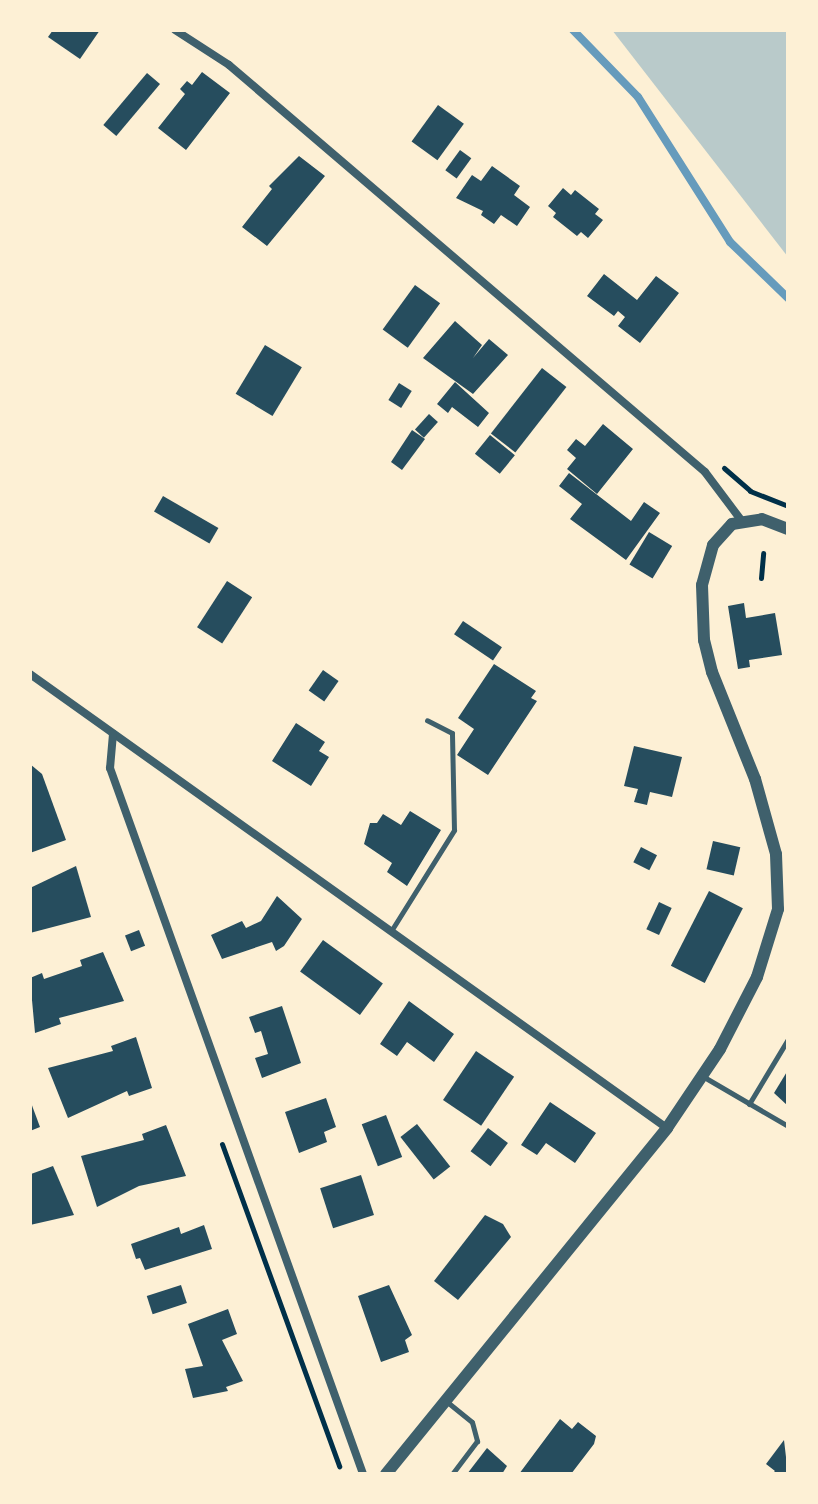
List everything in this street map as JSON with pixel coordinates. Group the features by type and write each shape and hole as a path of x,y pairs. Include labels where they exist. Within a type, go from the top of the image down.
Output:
{"street":[{"path":"175,30 229,65 705,472 741,520"},
{"path":"386,1474 667,1128 703,1077 757,977 775,926 779,893 770,827 704,640 701,601 706,565 718,537 741,520 762,519 788,529"},
{"path":"30,674 667,1128"},
{"path":"113,734 110,768 363,1474"}],"lane":[{"path":"391,931 454,830 452,733 427,720"},
{"path":"749,1104 788,1039"},
{"path":"703,1077 788,1126"},
{"path":"446,1401 472,1422 477,1441 452,1474"}],"path":[{"path":"715,460 750,491 788,506"},
{"path":"761,578 763,553"},
{"path":"222,1144 339,1466"}],"shaded area":[{"path":"612,30 788,30 788,257"}],"building":[{"path":"53,30 100,30 80,59 48,37"},
{"path":"202,72 230,93 186,150 158,128 185,94 180,89 187,81 192,85"},
{"path":"147,73 160,84 116,136 103,125"},
{"path":"438,105 464,124 437,160 412,141"},
{"path":"460,150 471,158 457,178 445,170"},
{"path":"299,156 325,176 267,246 242,227 272,189 269,186"},
{"path":"492,166 520,186 514,195 530,207 517,226 501,215 494,224 481,215 483,211 456,198 472,175 481,181"},
{"path":"563,188 571,195 575,190 599,209 595,214 603,220 588,238 581,232 577,236 553,217 556,213 548,206"},
{"path":"604,274 637,300 656,276 679,293 640,343 618,326 625,317 618,311 614,316 587,296"},
{"path":"415,285 440,303 408,348 383,329"},
{"path":"455,321 482,345 473,358 489,339 508,355 473,394 423,358"},
{"path":"265,345 302,367 273,416 236,394"},
{"path":"542,368 566,387 515,452 491,433"},
{"path":"455,382 489,413 478,427 452,407 448,413 437,404"},
{"path":"399,383 412,391 401,408 388,400"},
{"path":"429,414 438,422 424,438 415,430"},
{"path":"603,424 633,449 597,494 567,469 576,458 567,450 576,439 585,446"},
{"path":"412,430 425,439 402,470 391,462"},
{"path":"490,435 515,455 500,474 475,454"},
{"path":"569,473 631,521 644,502 660,513 626,560 570,519 582,504 559,486"},
{"path":"163,496 218,528 209,544 154,512"},
{"path":"649,532 672,546 653,578 629,565"},
{"path":"227,581 252,597 222,643 197,627"},
{"path":"744,603 746,618 775,613 782,655 749,660 750,667 738,669 728,606"},
{"path":"463,621 502,647 493,661 454,634"},
{"path":"494,664 536,691 531,698 537,701 488,775 457,755 474,729 458,718"},
{"path":"323,670 339,681 324,701 309,690"},
{"path":"296,723 325,742 319,751 329,757 311,786 272,761"},
{"path":"634,746 682,757 672,797 650,792 647,805 634,802 638,789 624,786"},
{"path":"30,764 42,774 66,840 30,853"},
{"path":"410,811 441,830 407,886 387,872 392,863 364,844 370,823 377,823 383,814 401,825"},
{"path":"713,841 740,847 734,876 706,869"},
{"path":"641,847 657,855 649,870 633,862"},
{"path":"76,866 91,917 30,933 30,888"},
{"path":"709,891 743,908 705,983 671,966"},
{"path":"277,896 302,919 284,946 276,951 272,942 222,959 211,935 242,921 246,928 261,921"},
{"path":"659,902 672,908 659,935 646,929"},
{"path":"139,930 145,946 131,951 125,935"},
{"path":"323,940 383,983 360,1015 300,972"},
{"path":"103,952 124,1001 59,1018 61,1024 35,1033 30,978 42,973 44,979 82,966 80,960"},
{"path":"409,1001 454,1034 434,1062 407,1042 397,1056 380,1044"},
{"path":"282,1006 301,1063 262,1078 255,1058 268,1054 261,1031 255,1033 249,1017"},
{"path":"136,1037 152,1088 129,1096 127,1091 68,1118 48,1068 113,1051 111,1046"},
{"path":"476,1051 514,1077 481,1126 443,1100"},
{"path":"788,1070 788,1106 774,1093"},
{"path":"326,1098 336,1127 324,1132 327,1142 299,1153 285,1112"},
{"path":"30,1100 40,1127 30,1131"},
{"path":"550,1102 596,1133 575,1163 546,1143 537,1155 521,1145"},
{"path":"386,1115 402,1157 378,1166 362,1124"},
{"path":"417,1124 450,1167 434,1179 400,1137"},
{"path":"166,1125 186,1176 139,1186 97,1207 81,1156 144,1140 142,1134"},
{"path":"488,1128 508,1143 491,1166 471,1151"},
{"path":"53,1166 74,1215 30,1225 31,1174"},
{"path":"361,1175 374,1215 333,1228 320,1188"},
{"path":"485,1215 503,1224 511,1237 458,1300 434,1281"},
{"path":"204,1225 212,1249 145,1270 140,1258 136,1259 131,1244 179,1227 181,1234"},
{"path":"181,1285 187,1303 153,1314 147,1296"},
{"path":"389,1285 412,1335 405,1340 409,1352 381,1362 358,1296"},
{"path":"228,1309 237,1334 222,1340 243,1381 226,1387 228,1391 193,1398 185,1369 203,1366 188,1324"},
{"path":"560,1419 572,1429 578,1422 596,1436 594,1444 571,1474 519,1474"},
{"path":"784,1440 788,1474 772,1474 775,1471 766,1464"},
{"path":"487,1448 507,1466 502,1474 467,1474"}],"waterway":[{"path":"573,30 638,97 730,242 788,298"}]}
